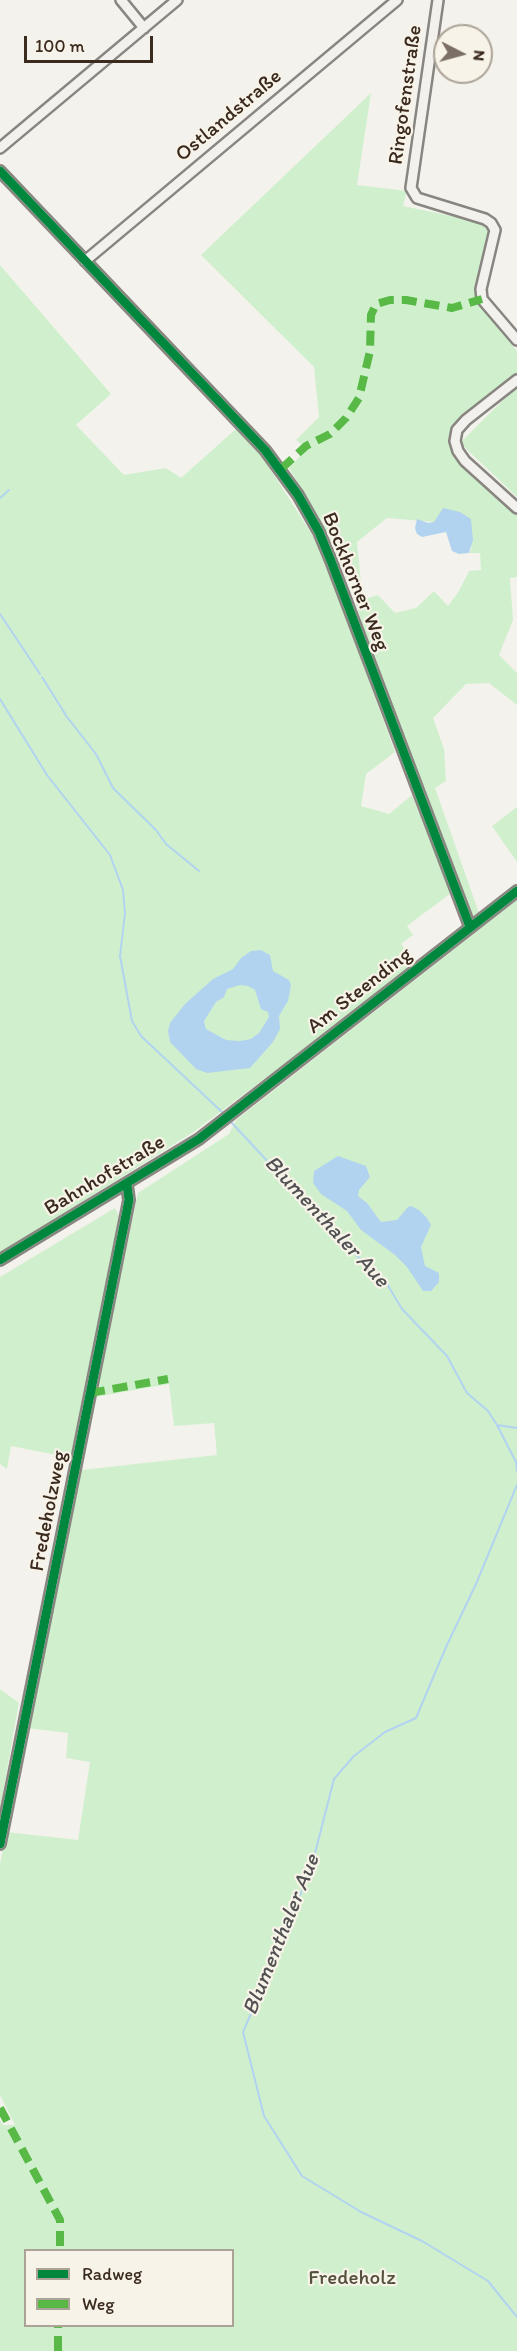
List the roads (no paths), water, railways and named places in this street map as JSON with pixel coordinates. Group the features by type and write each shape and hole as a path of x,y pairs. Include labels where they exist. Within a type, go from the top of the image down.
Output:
{"street":[{"path":"120,0 144,28"},
{"path":"0,148 177,0"},
{"name":"Ostlandstraße","path":"85,261 397,0"},
{"name":"Ringofenstraße","path":"438,0 411,188 417,198 485,219 491,223 495,230 481,289 482,299 517,340"},
{"name":"Bockhorner Weg","path":"0,171 265,450 303,504 319,532 331,561 470,927"},
{"path":"517,380 465,420 457,430 456,441 458,451 465,460 517,508"},
{"name":"Am Steending","path":"226,1119 517,891"},
{"name":"Bahnhofstraße","path":"0,1260 127,1185 226,1119"},
{"name":"Fredeholzweg","path":"0,1844 129,1200 127,1185"}],"water":[{"path":"443,508 460,512 471,519 473,540 469,553 459,554 452,551 446,532 422,537 417,534 415,528 417,519 428,523 434,522"},
{"path":"261,950 270,955 273,971 289,980 291,985 288,1001 279,1016 280,1029 273,1042 250,1068 207,1073 196,1069 170,1042 168,1031 170,1023 185,1004 213,979 233,969 241,958 251,951","holes":["240,985 255,990 261,1009 268,1012 269,1017 259,1033 251,1039 226,1040 206,1029 204,1021 216,1002 224,997 227,989"]},
{"path":"338,1156 366,1166 370,1177 359,1190 358,1196 367,1203 381,1222 397,1220 411,1206 427,1218 431,1225 421,1247 425,1266 439,1273 439,1282 431,1291 423,1291 407,1267 395,1255 361,1230 347,1211 321,1194 313,1183 314,1171"}],"waterway":[{"path":"0,498 9,490"},
{"path":"0,614 40,674"},
{"path":"42,677 67,717 96,754 113,788 156,830 166,844 199,871"},
{"name":"Blumenthaler Aue","path":"0,699 47,775 110,855 123,890 125,913 120,956 132,1021 141,1036 222,1112"},
{"name":"Blumenthaler Aue","path":"231,1122 351,1251 384,1279 402,1309 447,1356 467,1393 488,1411 516,1462 517,1471"},
{"path":"497,1425 517,1428"},
{"name":"Blumenthaler Aue","path":"517,1485 416,1718 385,1732 354,1756 334,1779 313,1861 282,1943 243,2032 264,2116 302,2176 361,2212 422,2241 488,2281 517,2317"}],"park label":[{"name":"Fredeholz","path":"352,2279"}]}
